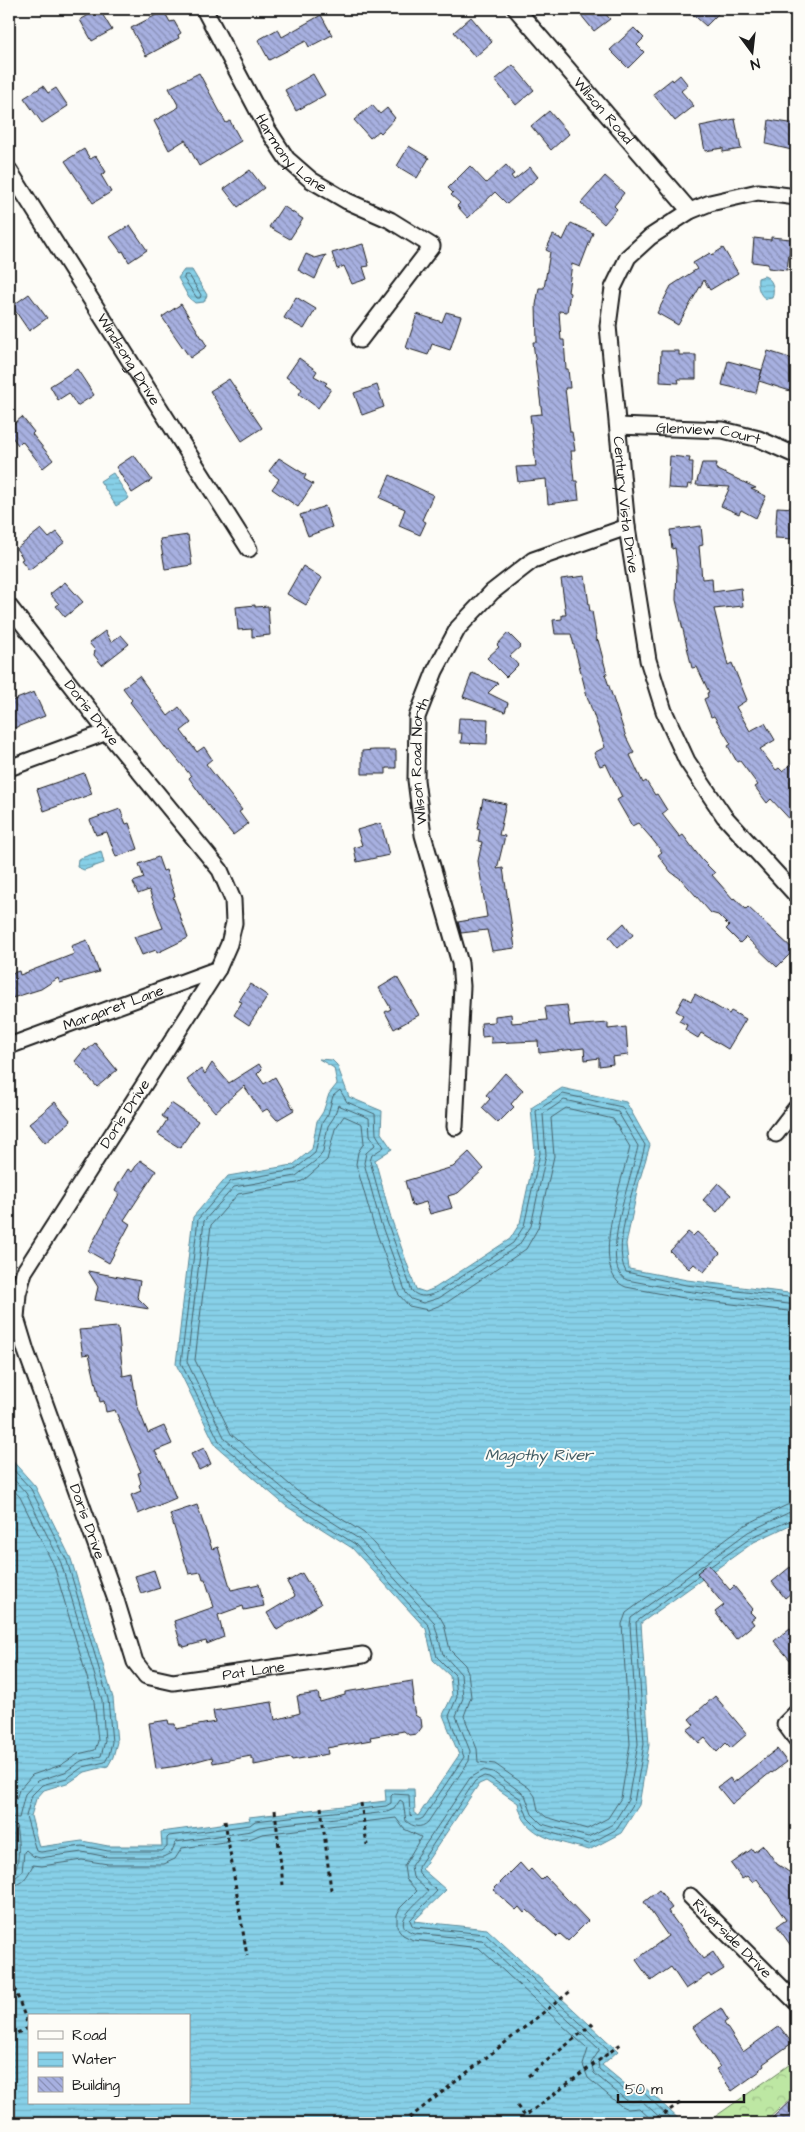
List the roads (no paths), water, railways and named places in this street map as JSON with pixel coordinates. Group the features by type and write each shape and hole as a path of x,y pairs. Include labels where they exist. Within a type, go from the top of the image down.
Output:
{"street":[{"name":"Harmony Lane","path":"204,9 268,130 287,159 310,180 346,201 390,220 432,246 360,340"},
{"name":"Wilson Road","path":"516,9 690,211"},
{"name":"Windsong Drive","path":"9,170 249,549"},
{"name":"Century Vista Drive","path":"796,197 758,192 710,203 690,211 650,237 628,257 613,288 608,326 627,527 648,660 664,711 687,760 724,816 796,895"},
{"name":"Glenview Court","path":"618,426 723,430 759,439 795,455"},
{"name":"Wilson Road North","path":"455,1127 462,986 461,971 423,835 416,780 417,717 434,672 458,628 492,592 533,560 627,527"},
{"name":"Doris Drive","path":"9,606 220,870 233,900 234,923 230,944 218,969 24,1272 12,1317 116,1600 135,1662 146,1676"},
{"path":"9,768 108,732"},
{"name":"Margaret Lane","path":"9,1046 218,969"},
{"path":"776,1134 796,1108"},
{"name":"Pat Lane","path":"146,1676 173,1682 363,1655"},
{"path":"791,1718 796,1739"},
{"name":"Riverside Drive","path":"690,1896 796,2002"}],"water":[{"path":"184,270 192,270 207,295 204,302 195,303 189,298 178,278"},
{"path":"764,276 769,279 772,285 772,298 766,299 759,290 758,278"},
{"path":"113,473 129,498 116,506 100,481"},
{"path":"101,851 104,863 84,870 77,867 78,859"},
{"name":"Magothy River","path":"319,1059 332,1060 337,1065 349,1097 382,1111 381,1133 392,1149 375,1160 391,1218 416,1289 425,1292 435,1288 510,1239 520,1223 535,1153 531,1108 562,1088 626,1102 650,1145 639,1182 626,1244 629,1269 687,1280 796,1294 796,1522 754,1542 641,1623 649,1745 639,1805 621,1833 589,1850 555,1841 535,1831 522,1815 518,1803 486,1781 479,1784 422,1869 446,1890 414,1921 487,1929 618,2051 602,2065 632,2090 641,2084 683,2123 9,2123 9,1867 13,1866 13,1840 9,1812 9,1457 35,1486 71,1559 113,1698 117,1742 113,1757 108,1766 85,1772 70,1782 44,1790 36,1799 31,1816 39,1847 82,1841 108,1846 162,1846 161,1832 250,1820 249,1817 386,1801 385,1789 414,1789 415,1814 418,1816 459,1755 443,1715 452,1696 450,1676 433,1660 426,1629 352,1548 286,1506 216,1446 176,1364 193,1217 228,1176 293,1165 312,1149 317,1121 323,1112 329,1094 337,1084 334,1068"}]}
